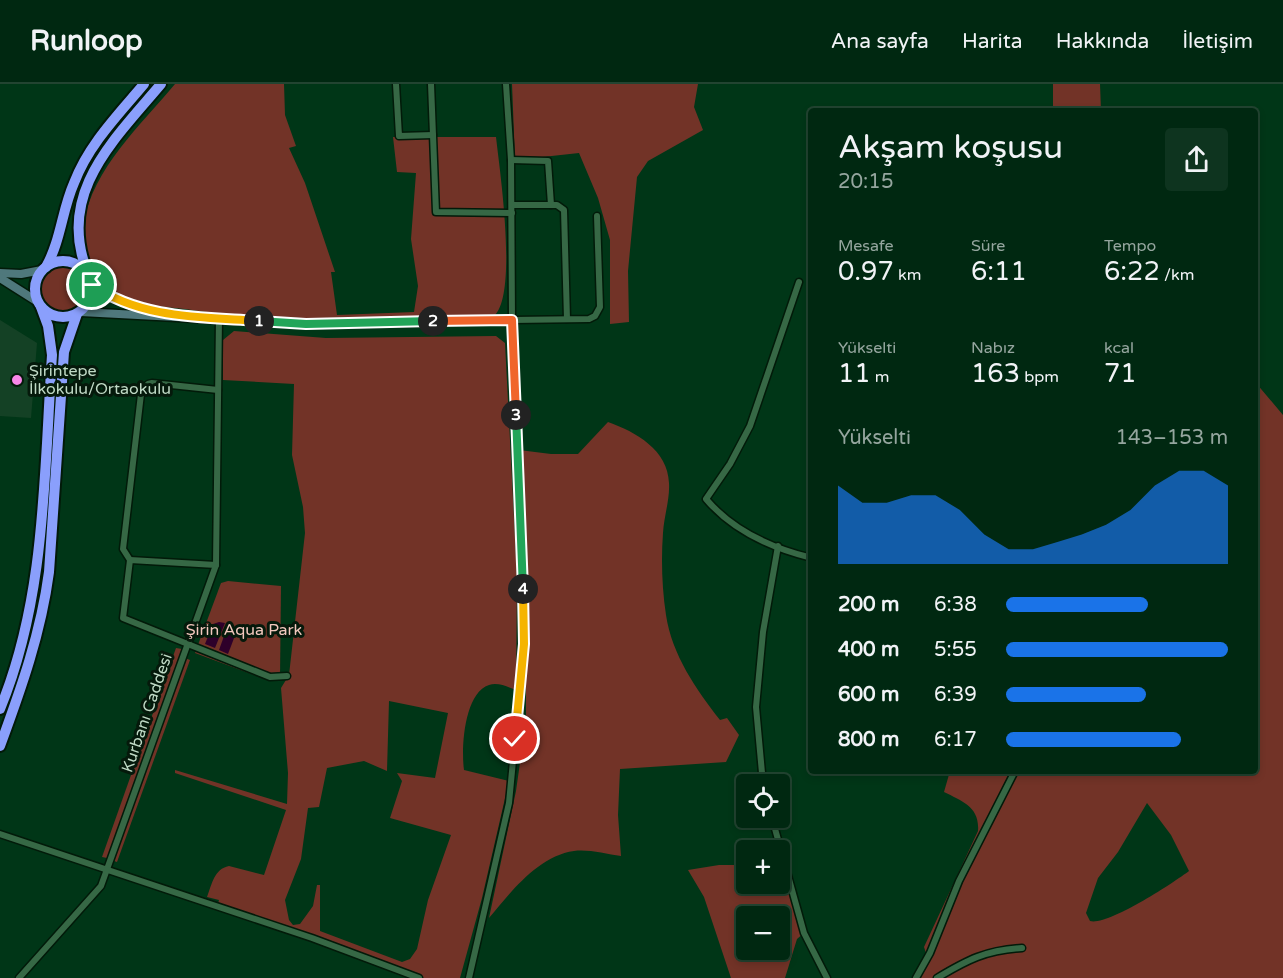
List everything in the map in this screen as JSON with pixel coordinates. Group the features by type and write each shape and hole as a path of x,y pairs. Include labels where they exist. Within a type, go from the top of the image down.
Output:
{"highway":[{"path":"0,709 24,638 36,578 52,355 48,326 39,304 36,283 60,236 72,187 84,162 102,133 144,84"},
{"path":"0,746 32,658 50,572 64,352 79,313 90,300 90,281 80,252 77,230 83,192 108,148 161,84"},
{"path":"44,268 60,261 69,261 83,268 90,281"},
{"path":"39,304 57,317 79,313"}],"street":[{"path":"396,84 399,136 433,135"},
{"path":"431,84 436,213 512,213"},
{"path":"469,978 509,803 524,644 512,320 511,160 506,84"},
{"path":"511,160 548,161 551,205"},
{"path":"512,205 551,205 561,207 565,212 567,320"},
{"path":"79,313 164,315 306,324 593,318 600,308 597,216"},
{"path":"0,273 21,274 44,268"},
{"path":"0,278 39,304"},
{"path":"90,281 117,300 164,315"},
{"path":"799,282 750,426 730,464 706,499 722,518 742,532 808,557"},
{"name":"Kurbanı Caddesi","path":"19,978 101,886 216,565 219,318"},
{"path":"218,390 152,383 148,384 141,394 123,549 130,560 123,618 270,677 287,676"},
{"path":"762,774 756,707 763,632 778,546"},
{"path":"130,560 216,565"},
{"path":"916,978 930,953 959,881 1013,774"},
{"path":"775,828 804,933 827,978"},
{"path":"0,834 419,978"},
{"path":"937,978 968,959 994,950 1022,948"}],"shaded area":[{"name":"Şirintepe İlkokulu/Ortaokulu","path":"0,320 37,343 31,418 0,416"},
{"path":"225,623 215,648 205,644 213,624"},
{"path":"228,625 236,633 228,654 219,650"}],"green space":[{"path":"175,84 284,84 285,115 296,146 289,148 305,183 335,272 331,272 337,315 414,312 418,286 411,239 416,173 397,172 393,137 496,137 506,232 506,259 501,304 494,316 357,321 280,320 144,304 125,299 107,290 95,277 85,250 83,231 89,203 97,184 120,148"},
{"path":"512,84 698,84 694,107 703,130 648,161 637,177 628,271 629,322 610,324 610,240 598,198 579,153 515,160"},
{"path":"1053,84 1100,84 1101,108 1053,108"},
{"path":"63,264 77,268 84,275 88,289 84,303 77,310 63,314 49,310 42,303 38,289 42,275 49,268"},
{"path":"234,331 326,338 496,336 505,343 517,577 516,690 496,684 481,690 469,710 466,723 463,749 464,770 509,781 482,898 460,978 422,978 335,945 217,907 219,900 207,897 214,878 220,870 229,866 264,875 286,810 175,773 175,770 287,804 288,773 281,688 289,675 305,533 303,507 292,455 294,384 223,380 223,340","holes":["389,701 448,713 435,778 397,773 402,781 390,818 451,835 428,900 417,949 410,959 402,962 320,931 320,885 317,885 313,906 300,924 293,925 289,920 285,900 301,859 308,808 319,807 327,768 364,761 387,771"]},
{"path":"1258,385 1283,415 1283,978 912,978 926,953 924,947 978,831 978,823 973,810 944,792 949,774 1258,774","holes":["1147,803 1171,835 1189,871 1125,911 1111,917 1090,921 1086,913 1098,878 1118,852"]},
{"path":"608,422 629,431 649,444 663,461 669,483 662,564 669,630 679,658 702,696 720,720 727,718 739,735 726,762 620,769 618,815 621,856 574,851 548,860 526,877 489,918 516,791 526,720 526,586 519,450 551,454 578,454"},
{"name":"Şirin Aqua Park","path":"228,581 281,586 280,678 270,681 195,653 221,583"},
{"path":"176,648 182,649 107,858 102,857"},
{"path":"185,658 190,660 117,862 114,861"},
{"path":"736,865 736,894 790,894 790,885 793,885 805,932 797,939 785,978 731,978 704,897 688,870"}],"place":[{"name":"Şirintepe İlkokulu/Ortaokulu","path":"17,380"}],"route":[{"path":"92,285 117,300 164,315 306,324 512,320 524,644 515,718 515,739"}]}
